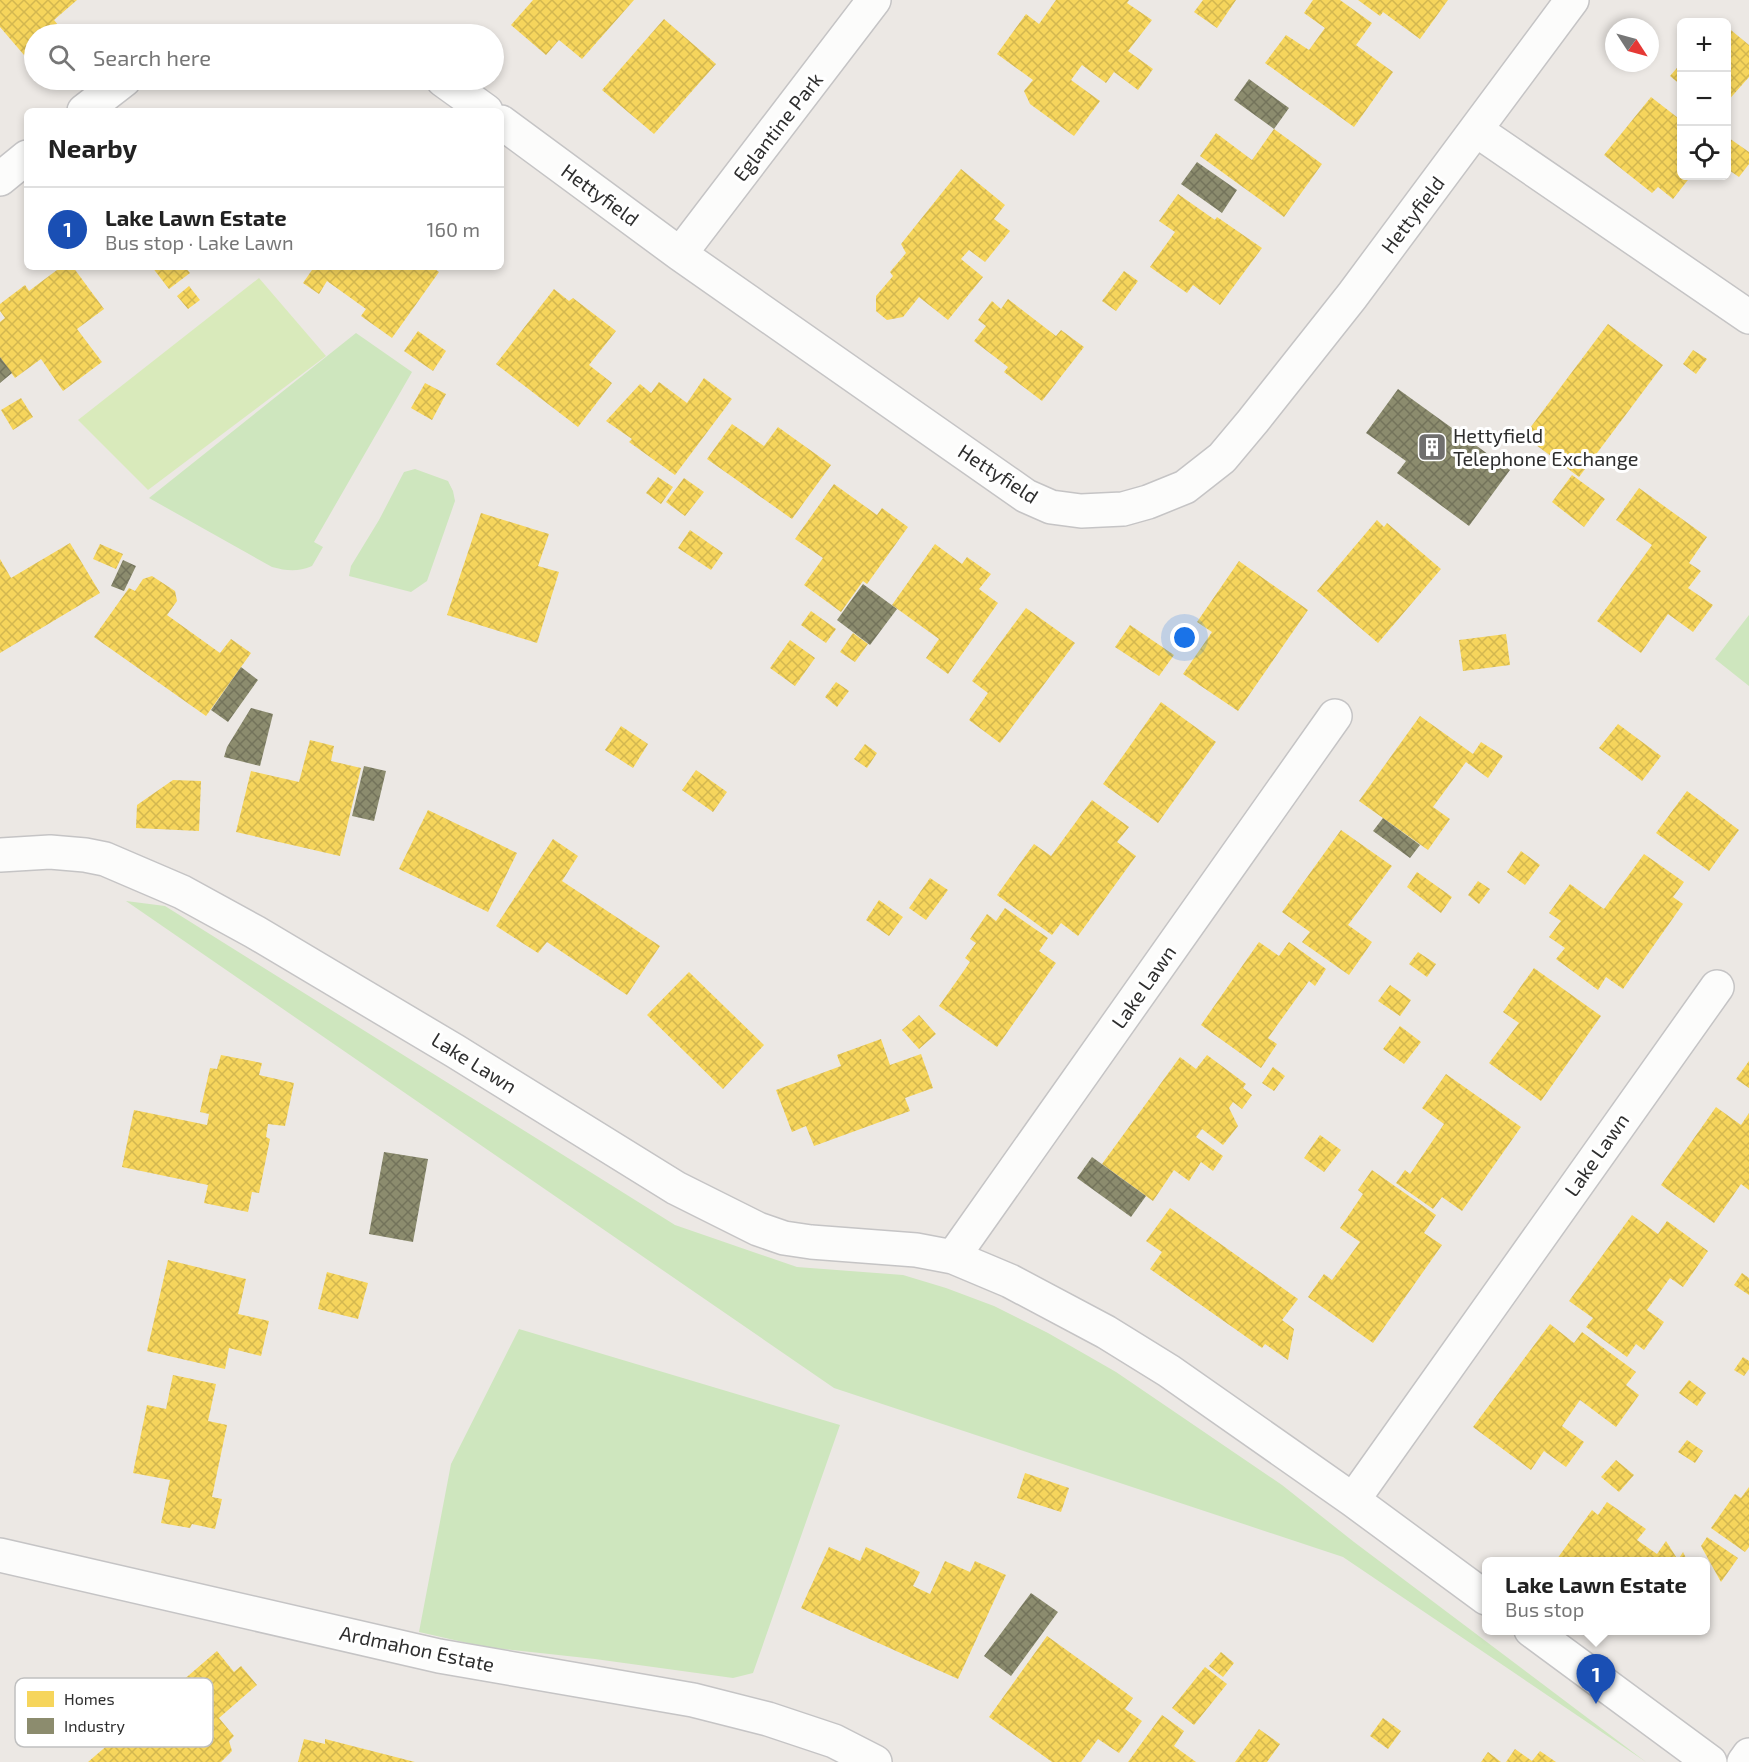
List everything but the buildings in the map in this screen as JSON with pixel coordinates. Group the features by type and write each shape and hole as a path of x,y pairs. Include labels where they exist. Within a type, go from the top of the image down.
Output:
{"street":[{"name":"Eglantine Park","path":"680,254 874,0"},
{"name":"Hettyfield","path":"504,124 680,254 1026,496 1051,507 1081,512 1123,509 1185,487 1222,458 1352,296 1572,0"},
{"path":"88,108 111,90"},
{"path":"457,90 482,108"},
{"path":"1476,130 1749,317"},
{"path":"0,179 24,159"},
{"name":"Lake Lawn","path":"953,1257 1335,717"},
{"name":"Lake Lawn","path":"0,855 50,852 105,859 182,892 255,932 455,1051 676,1188 758,1229 793,1239 916,1250 953,1257 1010,1281 1106,1332 1169,1371 1353,1500 1482,1595"},
{"name":"Lake Lawn","path":"1353,1500 1717,987"},
{"name":"Ardmahon Estate","path":"0,1555 439,1656 693,1700 768,1719 831,1752 875,1762"},
{"path":"1538,1635 1710,1762"},
{"path":"1744,1762 1749,1755"}],"green space":[{"path":"259,278 326,356 148,490 78,420"},
{"path":"356,333 412,372 314,542 323,547 312,566 292,570 272,567 149,498"},
{"path":"415,469 448,481 455,501 427,581 411,592 349,576 351,566 404,472"},
{"path":"1749,615 1749,686 1715,659"},
{"path":"126,901 165,906 675,1225 797,1267 903,1275 994,1306 1048,1333 1116,1372 1282,1485 1646,1762 1343,1557 834,1388"},
{"path":"519,1329 840,1425 753,1673 733,1678 485,1647 419,1632 451,1464"}],"place":[{"name":"Hettyfield Telephone Exchange","path":"1432,447"},
{"name":"Lake Lawn Estate","path":"1596,1704"}]}
